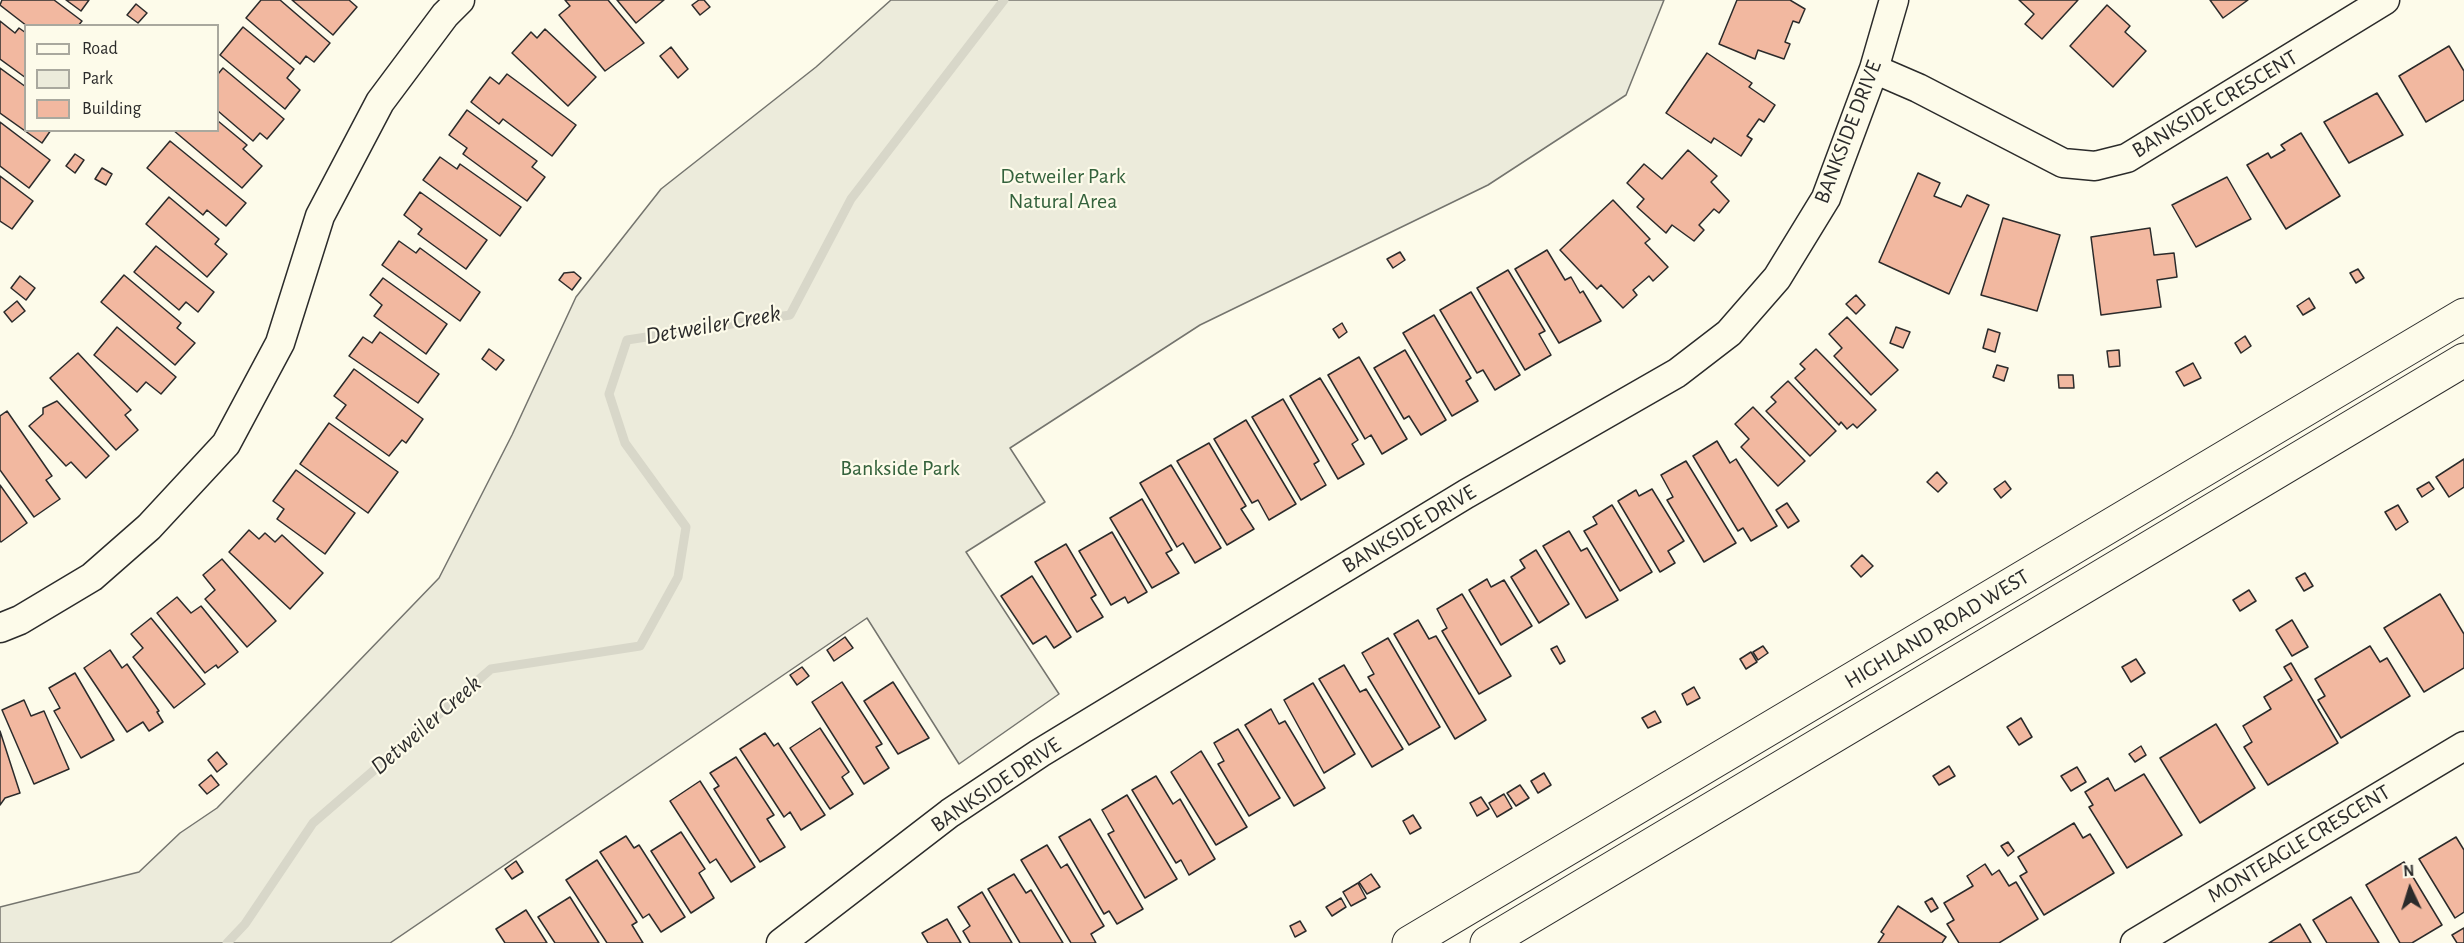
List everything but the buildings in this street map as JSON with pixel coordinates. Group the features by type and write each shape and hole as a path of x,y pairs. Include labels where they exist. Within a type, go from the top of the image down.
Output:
{"main road":[{"name":"HIGHLAND ROAD WEST","path":"1409,943 2464,315"},
{"name":"HIGHLAND ROAD WEST","path":"1487,943 2464,360"}],"street":[{"path":"0,628 20,620 92,577 149,527 226,444 280,343 320,216 380,102 445,15 460,0"},
{"name":"BANKSIDE DRIVE","path":"781,943 950,813 1040,753 1466,494 1677,373 1729,333 1777,278 1826,198 1874,69 1894,0"},
{"name":"BANKSIDE CRESCENT","path":"1874,69 1918,88 2063,163 2095,166 2127,158 2385,0"},
{"name":"MONTEAGLE CRESCENT","path":"2135,943 2464,746"}],"green space":[{"name":"Detweiler Park Natural Area","path":"891,0 1664,0 1626,95 1488,185 1200,325 1010,448 1045,502 966,552 1059,694 959,764 867,618 390,943 0,943 0,907 139,872 180,833 217,808 439,578 512,435 576,297 661,189 816,67"}],"waterway":[{"name":"Detweiler Creek","path":"227,943 245,924 313,823 491,669 640,646 678,577 686,527 625,443 609,394 627,340 790,315 851,199 1004,0"}],"park label":[{"name":"Bankside Park","path":"900,468"}]}
